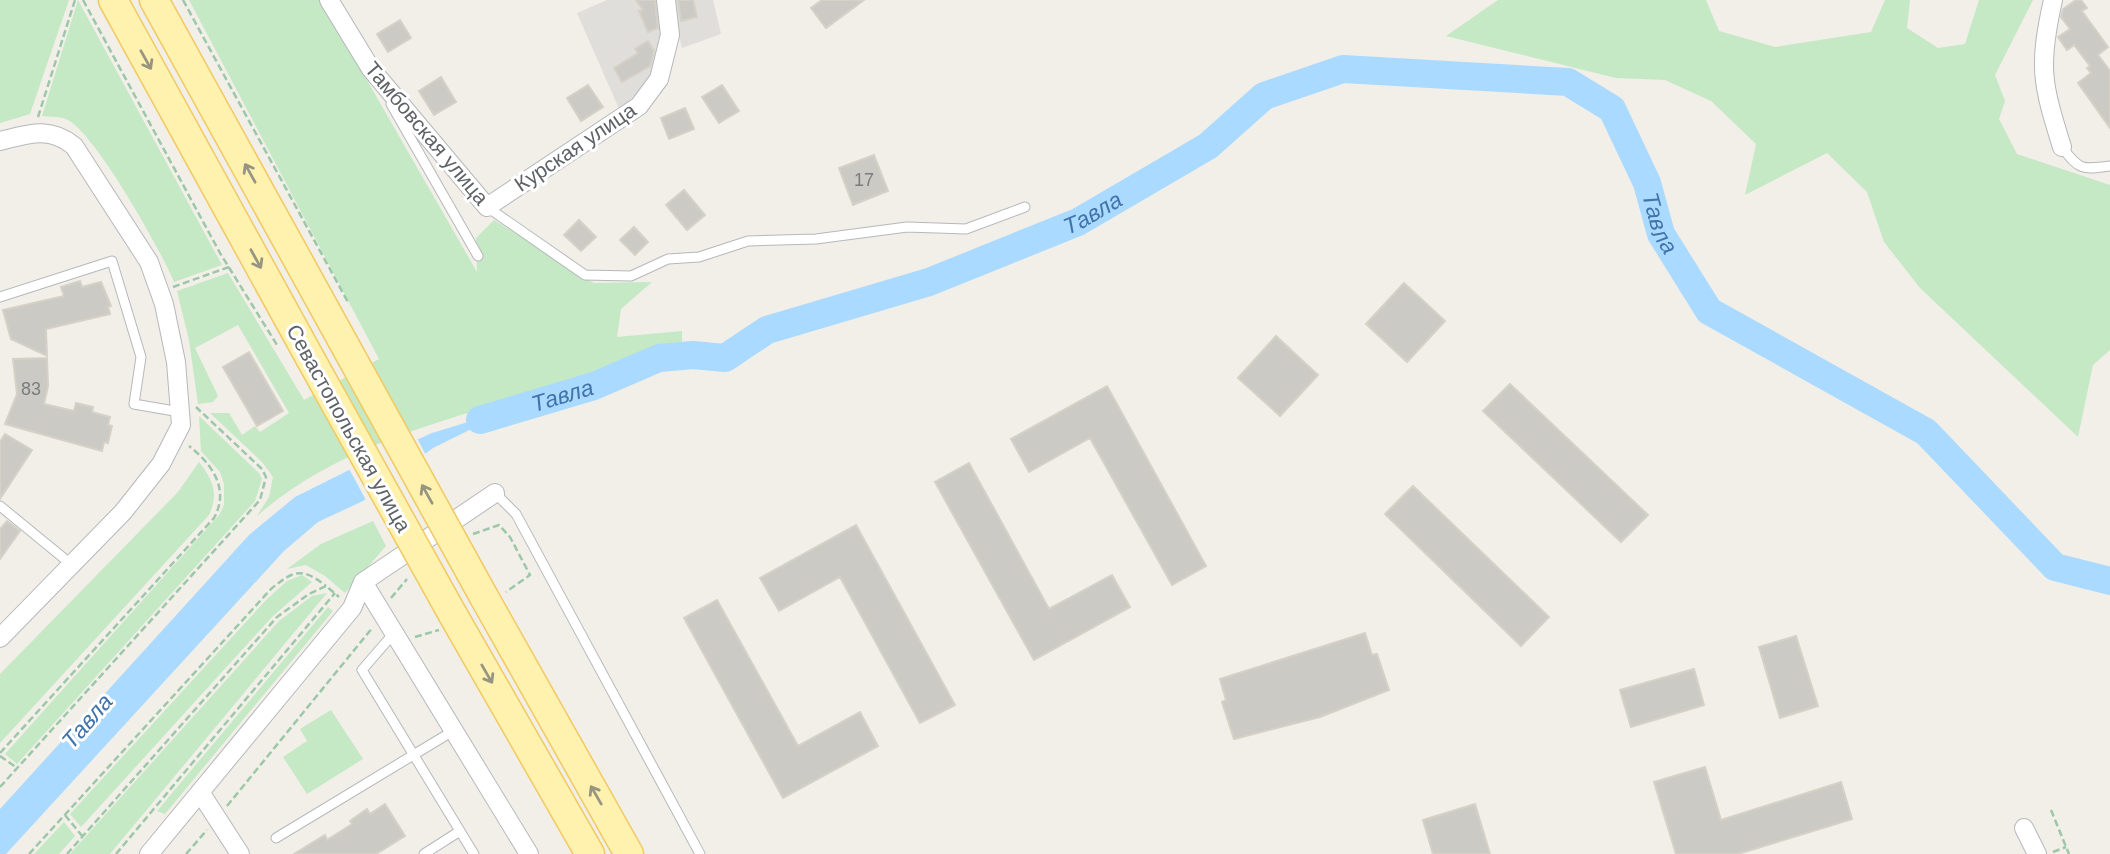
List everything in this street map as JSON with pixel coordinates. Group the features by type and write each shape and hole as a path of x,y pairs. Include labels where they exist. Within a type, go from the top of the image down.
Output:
{"main road":[{"name":"Севастопольская улица","path":"113,0 310,358 448,622 590,854"},
{"name":"Севастопольская улица","path":"154,0 342,340 492,596 629,854"}],"street":[{"name":"Тамбовская улица","path":"329,0 372,69 487,207"},
{"name":"Курская улица","path":"487,207 639,106 659,79 662,68 670,35 666,0"},
{"path":"2053,0 2043,47 2042,73 2062,147"},
{"path":"0,141 43,132 63,138 74,146 149,262 164,304 181,412 178,437 123,512 0,638"},
{"path":"149,854 352,608 363,582 495,493"},
{"path":"363,582 377,620 401,636 453,731 529,854"},
{"path":"200,792 240,854"},
{"path":"2024,828 2037,854"}],"lane":[{"path":"372,69 478,256"},
{"path":"2062,147 2074,163 2085,169 2110,166"},
{"name":"Тамбовская улица","path":"487,207 585,275 631,276 668,259 699,257 748,241 816,239 907,228 966,229 1025,207"},
{"path":"0,297 112,261 141,356 134,404 181,412"},
{"path":"495,493 516,514 700,854"},
{"path":"0,506 72,565"},
{"path":"401,636 362,670 474,854"},
{"path":"276,838 453,731"},
{"path":"424,854 460,831"}],"path":[{"path":"37,120 75,0"},
{"path":"83,0 229,267 278,346"},
{"path":"183,0 344,290 351,312"},
{"path":"170,288 229,267"},
{"path":"0,787 260,500 266,477 262,469 180,393"},
{"path":"17,768 0,755 198,536 219,508 221,489 217,478 197,452 178,437"},
{"path":"29,854 271,589 285,576 301,572 313,575 352,608 377,620 186,854"},
{"path":"492,596 530,575"},
{"path":"67,854 277,617 309,594 326,586"},
{"path":"116,854 335,593"},
{"path":"401,636 448,622"},
{"path":"2051,810 2069,854"},
{"path":"65,815 83,837"},
{"path":"2046,854 2066,847"}],"shaded area":[{"path":"607,0 661,0 666,39 657,70 620,111 577,13"},
{"path":"670,0 713,0 721,34 682,48"}],"green space":[{"path":"0,0 69,0 30,114 0,123"},
{"path":"78,0 222,265 174,282 142,221 95,147 68,120 42,116"},
{"path":"189,0 321,0 477,272 476,238 494,220 594,283 652,282 621,309 617,337 682,331 682,343 588,378 408,432 368,448 291,489 257,516 269,497 273,477 262,462 210,413 229,413 242,435 255,426 260,432 289,413 238,325 195,348 218,396 213,402 198,404 189,340 177,291 228,273 304,400 379,359"},
{"path":"1498,0 1706,0 1719,31 1775,47 1871,32 1885,0 1910,0 1907,28 1938,48 1965,44 1979,0 2033,0 1995,75 2005,101 1999,119 2017,154 2110,185 2110,350 2093,365 2078,437 1920,288 1884,242 1867,192 1827,153 1745,195 1756,144 1711,101 1665,80 1616,78 1446,36"},
{"path":"199,416 259,473 262,479 255,501 17,764 5,754 219,515 224,505 224,484 220,472 201,451"},
{"path":"199,462 213,487 214,500 209,515 0,743 0,674 178,492"},
{"path":"373,521 386,546 345,593 325,576 306,565 287,569 321,544"},
{"path":"302,575 312,582 272,617 81,827 70,814 266,600 287,581"},
{"path":"327,593 110,854 70,854 279,621 312,596"},
{"path":"328,607 333,611 165,814 157,811"},
{"path":"331,710 363,759 307,794 283,757 307,741 300,729"},
{"path":"64,822 75,836 59,854 34,854"}],"water":[{"path":"514,408 433,448 363,501 318,522 284,551 6,854 0,854 0,809 249,535 295,497 347,471 432,433"}],"pier":[{"path":"416,436 427,457 367,502 348,467"}],"building":[{"path":"636,0 655,0 658,28 648,32 639,11 643,10"},
{"path":"678,0 693,0 697,17 681,21"},
{"path":"822,0 864,0 826,28 811,8"},
{"path":"2076,0 2081,0 2087,8 2082,11 2108,47 2098,55 2110,71 2110,128 2078,83 2091,73 2087,68 2090,66 2074,45 2067,50 2058,37 2070,29 2061,17 2063,9"},
{"path":"400,20 411,38 388,52 377,34"},
{"path":"648,41 654,51 650,66 622,82 614,68 638,53 635,49"},
{"path":"441,77 456,102 434,115 419,91"},
{"path":"588,85 603,107 581,121 567,98"},
{"path":"722,85 739,111 719,123 702,97"},
{"path":"685,108 694,129 669,139 661,118"},
{"path":"874,155 888,191 853,205 839,168"},
{"path":"684,190 705,215 687,230 666,205"},
{"path":"579,220 596,237 581,251 564,235"},
{"path":"634,227 648,242 635,255 620,240"},
{"path":"80,281 82,287 101,282 111,306 108,307 110,314 46,329 47,356 11,339 3,310 64,296 61,287"},
{"path":"1404,283 1445,321 1407,362 1366,324"},
{"path":"1276,336 1318,375 1280,416 1238,378"},
{"path":"249,352 283,411 257,426 223,367"},
{"path":"47,358 48,386 44,404 74,411 76,403 93,407 92,412 110,417 108,425 112,426 108,443 104,442 102,451 5,424 17,394 13,359"},
{"path":"1510,384 1648,515 1621,542 1483,411"},
{"path":"1107,386 1206,566 1172,585 1090,438 1029,472 1011,439"},
{"path":"5,434 32,450 0,499 0,442"},
{"path":"969,463 1049,609 1112,575 1130,607 1034,660 935,482"},
{"path":"1413,486 1549,617 1521,646 1385,514"},
{"path":"7,521 20,531 0,559 0,529"},
{"path":"856,525 955,705 920,723 840,577 779,611 760,578"},
{"path":"717,600 798,746 860,712 878,746 783,798 684,618"},
{"path":"1365,633 1372,655 1377,654 1389,690 1320,717 1234,739 1222,702 1226,700 1220,679"},
{"path":"1796,636 1818,706 1780,718 1759,647"},
{"path":"1694,669 1704,705 1631,727 1620,690"},
{"path":"1705,767 1721,820 1841,782 1852,819 1738,854 1676,854 1654,782"},
{"path":"385,804 405,836 376,854 294,854 325,835 327,840 352,824 350,821 367,809 370,814"},
{"path":"1475,804 1490,854 1433,854 1423,820"}],"waterway":[{"name":"Тавла","path":"480,420 594,386 659,358 693,355 725,358 767,330 929,282 1078,222 1208,146 1264,96 1343,69 1568,82 1612,109 1647,183 1661,234 1709,311 1926,432 2055,567 2110,581"}]}
